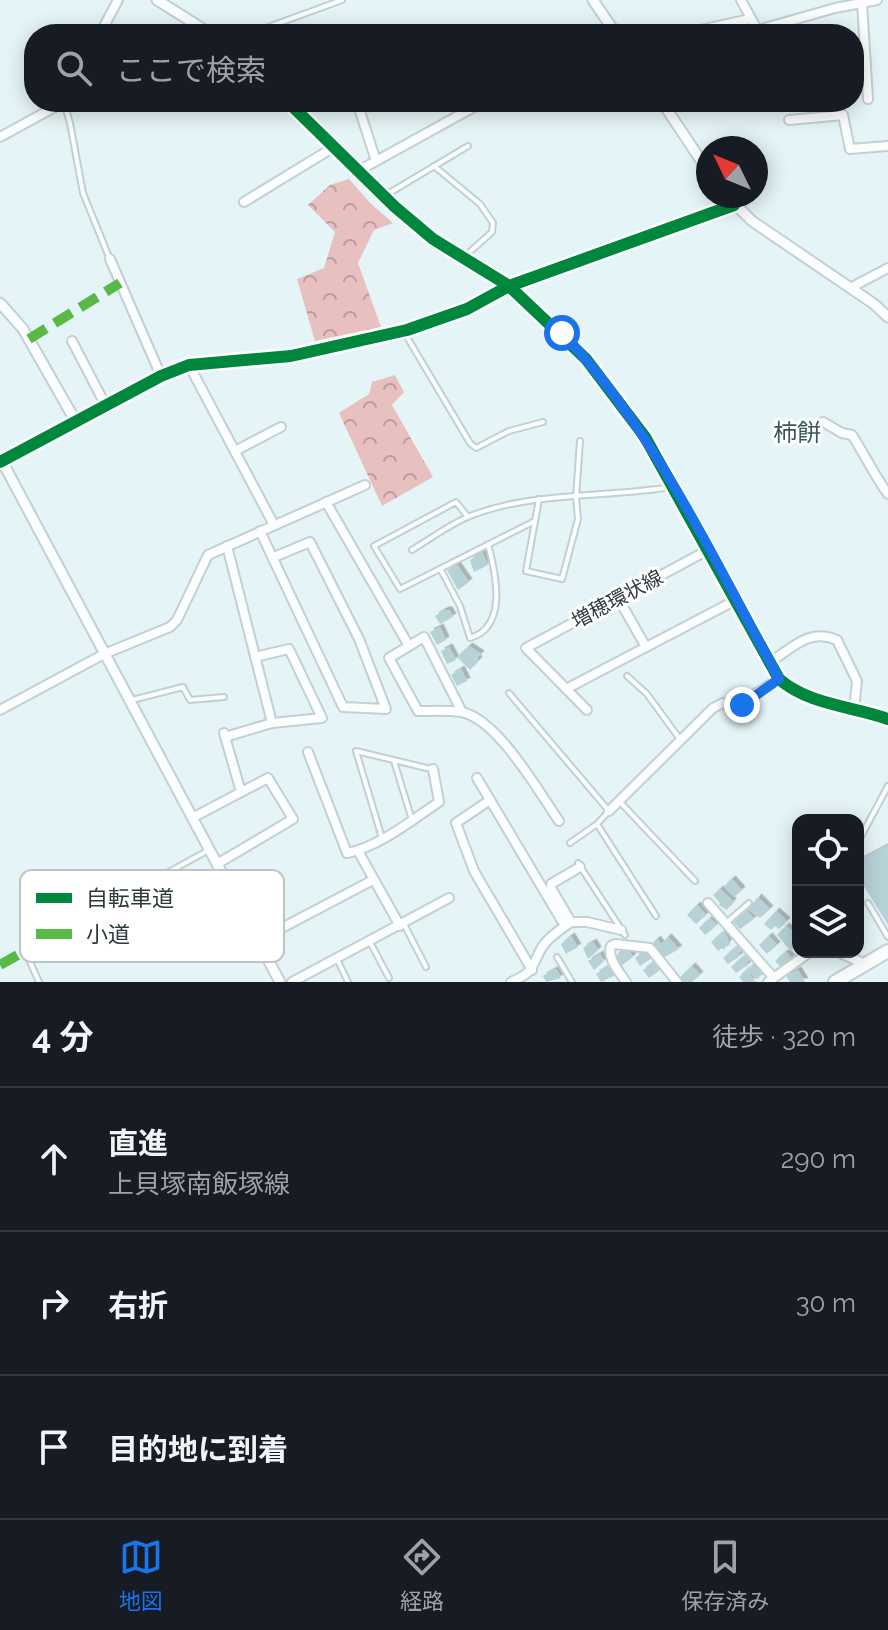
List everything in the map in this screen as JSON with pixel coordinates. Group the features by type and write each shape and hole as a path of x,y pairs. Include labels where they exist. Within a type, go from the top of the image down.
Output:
{"main road":[{"path":"835,982 888,951"}],"street":[{"path":"105,24 118,0"},
{"path":"157,0 195,24"},
{"path":"593,0 609,24"},
{"path":"741,0 753,24"},
{"path":"780,24 832,4 877,0"},
{"path":"862,3 863,24"},
{"path":"727,24 750,19"},
{"path":"864,32 868,99"},
{"path":"0,137 46,112"},
{"path":"298,112 433,239 509,286 586,359 645,437 779,679 809,698 888,719"},
{"path":"360,112 376,161"},
{"path":"358,171 465,112"},
{"path":"669,112 696,153"},
{"path":"789,120 843,115 850,149 888,146"},
{"path":"244,202 334,147"},
{"path":"220,870 1,461 161,376 189,365 291,356 403,331 467,309 509,286 726,208"},
{"path":"737,208 888,317"},
{"path":"110,259 161,376"},
{"path":"850,288 888,268"},
{"path":"0,303 23,329 76,422"},
{"path":"72,341 106,406"},
{"path":"189,365 274,525"},
{"path":"823,422 852,435 888,494"},
{"path":"235,451 281,427"},
{"path":"0,710 104,654 170,627 177,620 208,555 365,485"},
{"path":"326,502 409,646"},
{"path":"260,531 343,707 386,709 359,639 310,542 274,557"},
{"path":"227,546 272,723"},
{"name":"増穂環状線","path":"566,689 526,648 708,550"},
{"path":"618,598 646,647"},
{"path":"587,710 566,689 736,600"},
{"path":"770,662 811,636 821,633 837,640 857,681 854,709"},
{"path":"462,712 424,637 389,658 418,711 462,712 507,745 559,821"},
{"path":"241,792 225,735 272,723 322,718 289,649 255,657"},
{"path":"609,811 713,708 723,703 733,708 742,705 779,679"},
{"path":"308,752 347,853 358,851 382,838 439,802 433,769"},
{"path":"192,818 268,778 293,819 217,864"},
{"path":"477,778 568,924"},
{"path":"490,800 456,823 474,871 532,970"},
{"path":"358,851 402,925"},
{"path":"568,924 551,884 579,865"},
{"path":"284,927 373,880"},
{"path":"292,982 449,898"},
{"path":"708,903 771,980 802,958"},
{"path":"511,982 532,970 542,947 568,924 587,922 650,948 677,982"},
{"path":"623,936 611,946 609,952 626,982"},
{"path":"852,958 865,964"},
{"path":"270,962 280,982"}],"lane":[{"path":"276,24 342,0"},
{"path":"67,112 83,193 110,259"},
{"path":"384,196 468,146"},
{"path":"434,166 480,204 493,223 492,232 463,258"},
{"path":"403,331 470,443 476,448 509,431 543,422"},
{"path":"539,499 526,571 562,579 578,519 576,497 580,441"},
{"path":"412,550 468,517 539,499 632,494 673,487"},
{"path":"468,517 456,502 374,546 400,589 535,521"},
{"path":"441,570 460,606 470,638 481,635 493,621 496,601 488,544"},
{"path":"627,676 647,694 681,740"},
{"path":"129,701 183,687 190,700 224,697"},
{"path":"509,693 609,811 597,824 570,843"},
{"path":"382,838 356,751 433,769"},
{"path":"393,760 412,820"},
{"path":"864,831 888,786"},
{"path":"618,801 695,881"},
{"path":"597,824 656,916"},
{"path":"173,870 209,850"},
{"path":"579,865 623,936"},
{"path":"726,923 749,903"},
{"path":"868,903 888,937"},
{"path":"402,925 426,967"},
{"path":"370,942 389,978"},
{"path":"557,957 572,982"},
{"path":"337,959 348,982"},
{"path":"30,962 39,982"}],"green space":[{"path":"349,179 393,223 374,230 358,263 381,327 315,341 297,279 324,268 335,232 308,205 330,185"},
{"path":"395,375 404,392 392,405 433,477 382,506 339,413 369,394 372,382"}],"building":[{"path":"482,552 488,565 474,572 470,560"},
{"path":"457,565 469,582 458,590 447,570"},
{"path":"449,610 453,617 440,624 435,616"},
{"path":"440,627 446,640 437,645 430,632"},
{"path":"469,646 481,654 470,670 457,657"},
{"path":"449,647 456,660 447,664 441,651"},
{"path":"461,669 467,681 457,686 451,675"},
{"path":"888,845 888,925 864,886 864,858"},
{"path":"732,879 742,890 734,897 724,886"},
{"path":"720,889 733,901 727,910 719,905 713,895"},
{"path":"758,897 770,909 760,918 748,910"},
{"path":"697,905 706,915 696,924 687,915"},
{"path":"747,911 754,919 740,929 733,922"},
{"path":"776,911 787,921 779,929 775,926 771,930 764,924"},
{"path":"710,918 717,925 705,935 699,928"},
{"path":"786,926 792,931 792,950 791,951 777,935"},
{"path":"724,931 729,941 724,950 718,951 711,942"},
{"path":"571,936 578,947 566,954 561,944"},
{"path":"769,936 777,945 767,954 759,945"},
{"path":"668,937 679,949 663,958 651,945 657,939 661,944"},
{"path":"593,942 598,950 588,959 583,948"},
{"path":"738,945 742,950 738,954 740,956 728,964 723,958"},
{"path":"628,949 633,957 621,966 615,956"},
{"path":"786,952 792,958 781,968 775,961"},
{"path":"643,953 652,958 640,966 635,958"},
{"path":"600,954 604,961 594,970 588,961"},
{"path":"746,954 750,959 746,963 748,965 736,973 731,967"},
{"path":"654,962 660,970 649,978 643,970"},
{"path":"611,965 616,975 601,982 596,974"},
{"path":"753,965 763,974 756,979 747,970"},
{"path":"692,966 700,975 692,982 684,982 680,977"},
{"path":"556,969 561,978 546,982 543,976"},
{"path":"746,970 756,982 743,982 739,977"},
{"path":"798,970 805,982 790,982 786,976"}],"marked path":[{"path":"29,339 120,283"},
{"path":"0,965 20,954"}],"cycle path":[{"path":"298,112 395,207 433,239 509,286 586,359 645,437 779,679 817,700 888,719"},
{"path":"0,462 161,376 189,365 291,356 407,330 467,309 509,286 726,208"}],"district":[{"name":"柿餅","path":"797,432"}],"route":[{"path":"562,333 586,359 645,437 779,679 742,705"}]}
